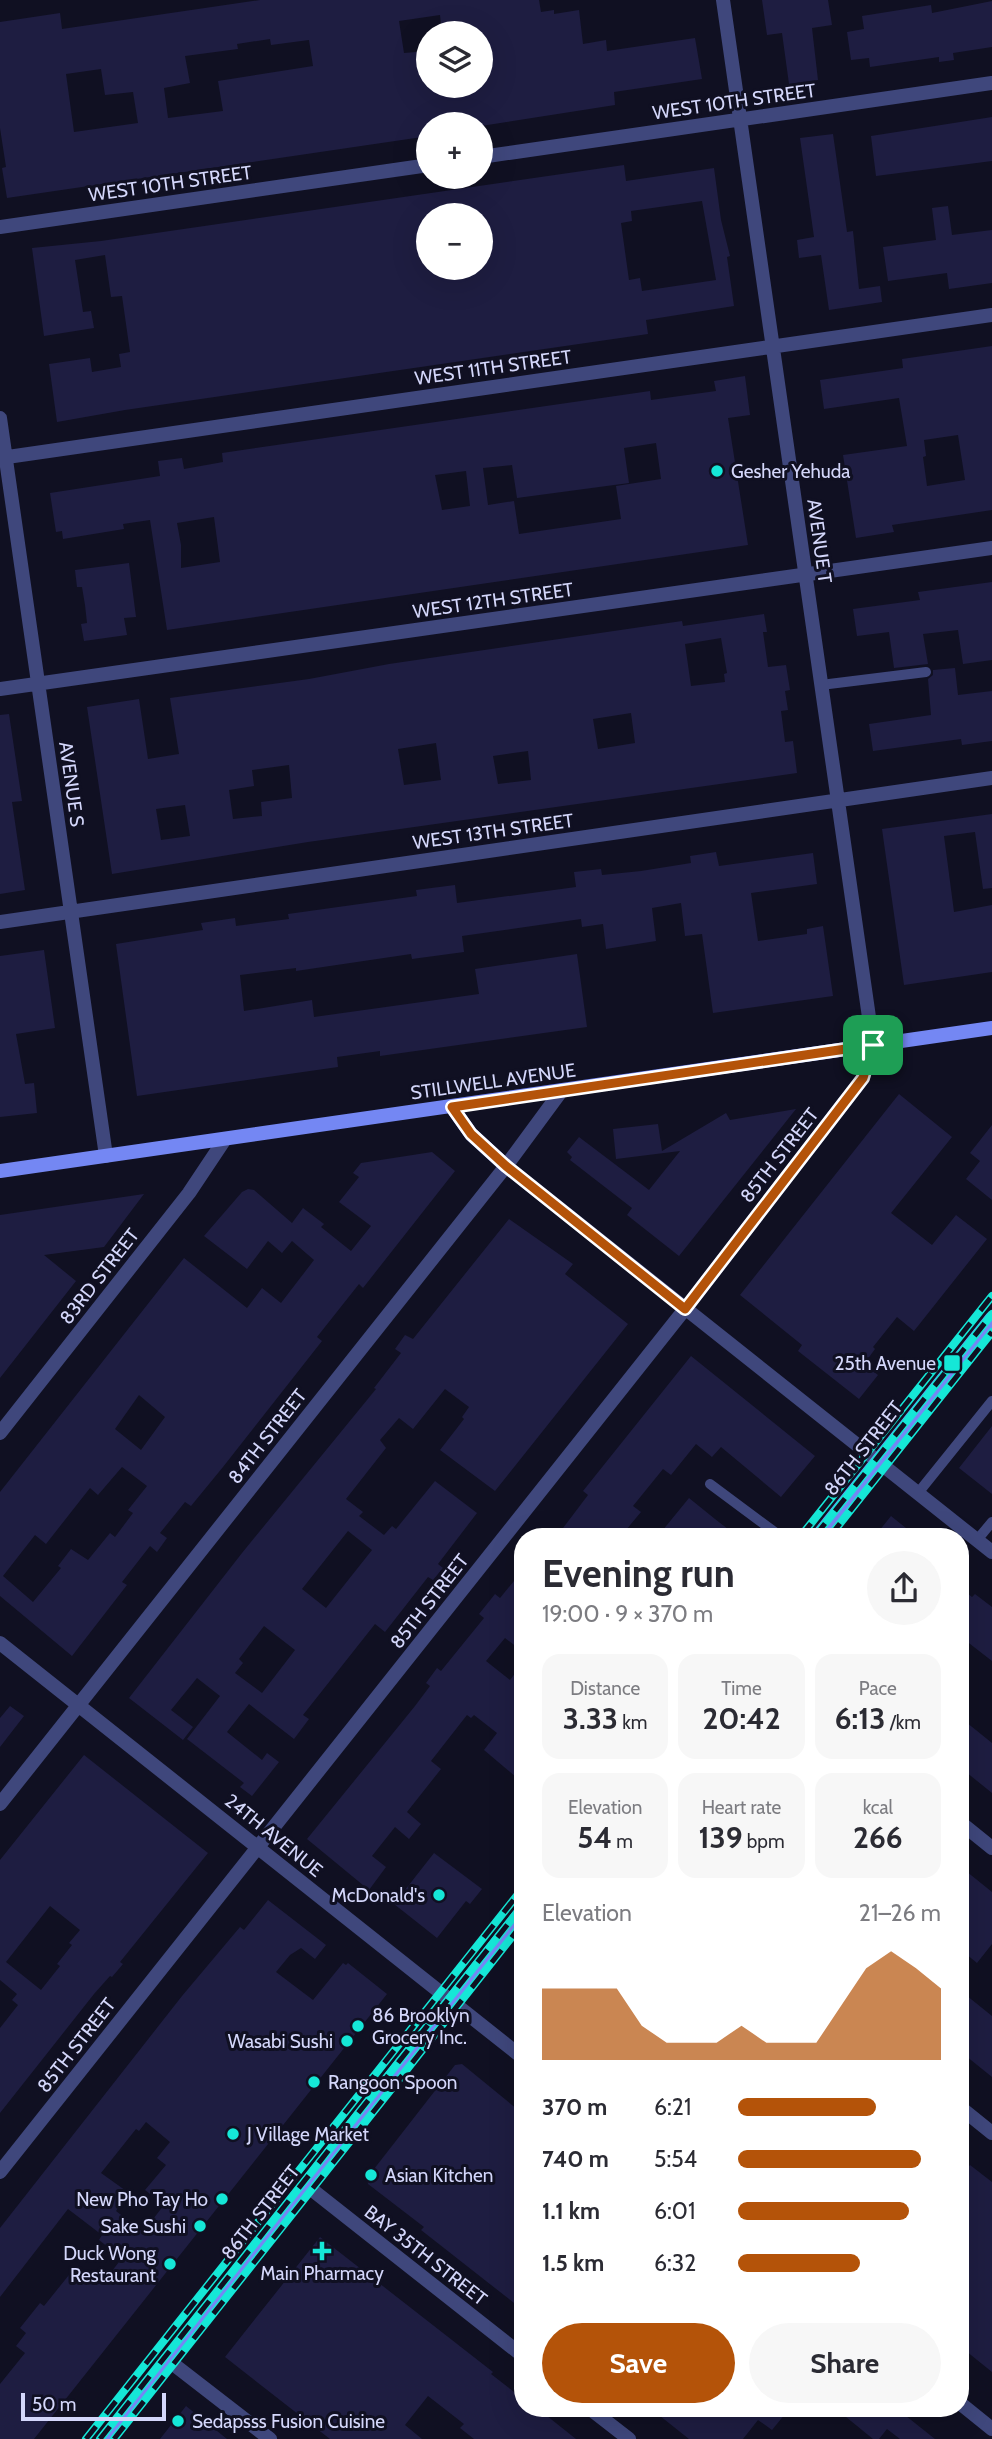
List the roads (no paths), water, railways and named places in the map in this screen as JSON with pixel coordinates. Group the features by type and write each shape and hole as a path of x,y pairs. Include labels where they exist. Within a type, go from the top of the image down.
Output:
{"main road":[{"name":"STILLWELL AVENUE","path":"0,1171 992,1028"},
{"path":"452,1107 471,1134 506,1166"},
{"name":"86TH STREET","path":"824,1528 992,1318"},
{"name":"86TH STREET","path":"105,2439 514,1921"}],"street":[{"name":"AVENUE T","path":"723,0 873,1045"},
{"name":"WEST 10TH STREET","path":"493,155 992,83"},
{"name":"WEST 10TH STREET","path":"0,227 416,167"},
{"name":"WEST 11TH STREET","path":"3,458 992,315"},
{"name":"AVENUE S","path":"0,418 3,458 106,1156"},
{"name":"WEST 12TH STREET","path":"0,689 992,548"},
{"name":"WEST 13TH STREET","path":"0,922 992,778"},
{"name":"85TH STREET","path":"0,2172 685,1309 863,1078 873,1045"},
{"name":"84TH STREET","path":"0,1804 506,1166 562,1090"},
{"name":"83RD STREET","path":"0,1433 189,1193 225,1139"},
{"path":"506,1166 962,1528"},
{"path":"969,1534 992,1552"},
{"name":"24TH AVENUE","path":"0,1643 514,2051"},
{"path":"969,1829 992,1848"},
{"path":"969,2114 992,2133"},
{"name":"BAY 35TH STREET","path":"306,2185 514,2349"},
{"path":"168,2360 270,2439"},
{"path":"969,2410 992,2429"},
{"path":"601,2417 629,2439"}],"lane":[{"path":"821,685 926,672"},
{"path":"918,1493 992,1401"},
{"path":"710,1484 769,1528"},
{"path":"977,1540 992,1521"}],"railway":[{"path":"807,1528 992,1296"},
{"path":"821,1528 992,1314"},
{"path":"836,1528 992,1332"},
{"path":"86,2439 514,1899"},
{"path":"100,2439 514,1916"},
{"path":"114,2439 514,1934"}],"place":[{"name":"Gesher Yehuda","path":"717,471"},
{"name":"25th Avenue","path":"952,1363"},
{"name":"McDonald's","path":"439,1895"},
{"name":"86 Brooklyn Grocery Inc.","path":"358,2026"},
{"name":"Wasabi Sushi","path":"347,2041"},
{"name":"Rangoon Spoon","path":"314,2082"},
{"name":"J Village Market","path":"233,2134"},
{"name":"Asian Kitchen","path":"371,2175"},
{"name":"New Pho Tay Ho","path":"222,2199"},
{"name":"Sake Sushi","path":"200,2226"},
{"name":"Main Pharmacy","path":"322,2251"},
{"name":"Duck Wong Restaurant","path":"170,2264"},
{"name":"Sedapsss Fusion Cuisine","path":"178,2421"}]}
